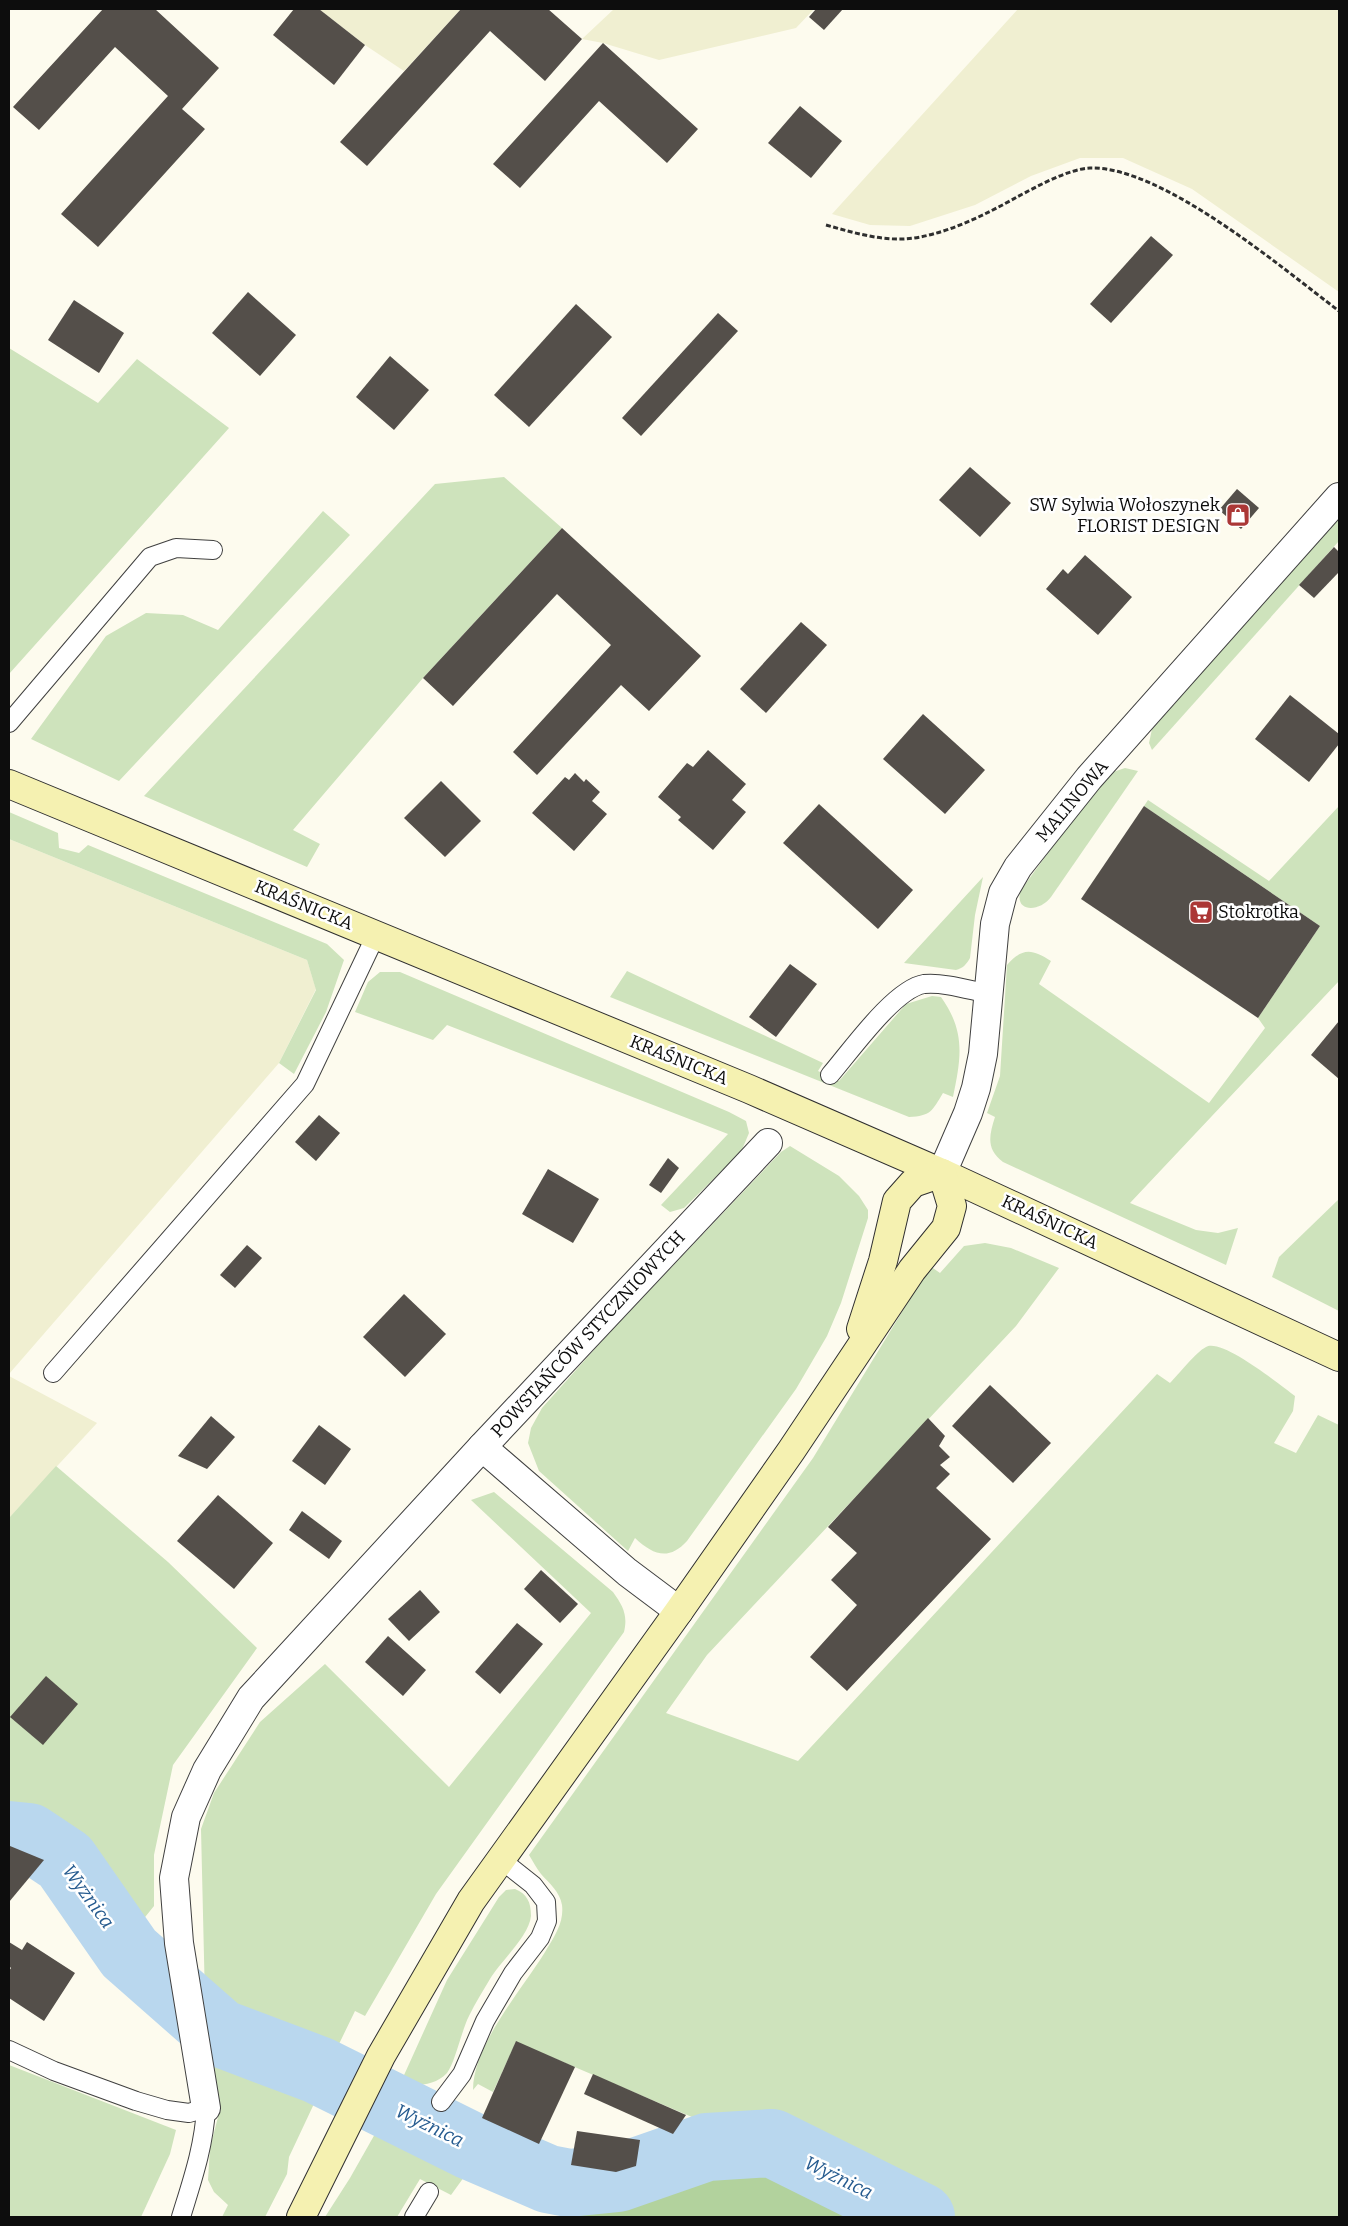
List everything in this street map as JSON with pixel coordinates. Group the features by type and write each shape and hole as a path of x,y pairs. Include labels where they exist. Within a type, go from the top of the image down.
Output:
{"street":[{"name":"MALINOWA","path":"942,1172 968,1113 976,1088 983,1054 999,906 1003,893 1018,867 1089,778 1339,497"},
{"name":"KRAŚNICKA","path":"9,784 749,1089 942,1172 1339,1357"},
{"name":"POWSTAŃCÓW STYCZNIOWYCH","path":"679,1611 627,1572 482,1447 768,1143"},
{"path":"301,2217 381,2056 445,1943 500,1859 679,1611 791,1451 912,1270 946,1228 952,1206 942,1172 913,1183 897,1201 883,1261 853,1356"},
{"path":"206,2108 179,1943 174,1878 186,1817 207,1770 251,1698 482,1447"}],"lane":[{"path":"9,723 150,558 176,548 213,550"},
{"path":"54,1373 305,1084 376,935"},
{"path":"830,1075 892,1002 912,989 923,984 939,984 989,994"},
{"path":"441,2102 462,2074 485,2021 513,1973 540,1938 547,1921 546,1902 533,1885 500,1859"},
{"path":"9,2050 54,2071 166,2110 189,2113 206,2108 205,2135 199,2162 180,2217"},
{"path":"414,2217 429,2192"}],"path":[{"path":"826,225 867,236 904,239 939,232 988,213 1048,180 1089,168 1125,173 1180,199 1237,234 1339,311"}],"green space":[{"path":"319,9 461,9 404,71 365,45"},
{"path":"614,9 814,9 796,28 659,60 603,43 582,39"},
{"path":"1018,9 1339,9 1339,292 1192,189 1123,158 1080,158 1031,176 975,205 910,226 870,225 832,214"},
{"path":"9,348 98,403 137,359 229,428 9,674"},
{"path":"504,477 562,528 423,678 293,830 320,844 307,867 144,796 435,484"},
{"path":"323,511 350,535 119,781 31,739 106,636 146,613 183,615 218,630"},
{"path":"1339,514 1339,541 1152,750 1149,743 1152,729"},
{"path":"1125,768 1138,771 1051,897 1040,906 1034,908 1024,906 1019,897 1021,890 1090,795 1110,773"},
{"path":"1148,800 1269,881 1339,806 1339,981 1130,1203 1196,1230 1218,1233 1238,1228 1226,1265 1003,1162 994,1152 990,1142 995,1117 987,1113 1000,1076 1007,965 1018,955 1033,952 1051,961 1039,984 1209,1103 1265,1028 1258,1018 1320,926 1144,806"},
{"path":"9,812 58,833 59,848 79,853 88,845 327,944 344,960 326,1012 294,1074 279,1063 316,990 307,960 9,839"},
{"path":"9,839 307,960 316,989 279,1063 9,1374"},
{"path":"983,877 975,915 970,958 966,964 956,970 904,963"},
{"path":"627,971 823,1063 818,1071 839,1081 906,1004 932,996 941,997 955,1022 958,1034 958,1070 953,1097 943,1093 927,1114 909,1117 610,997"},
{"path":"380,972 400,972 729,1112 746,1121 749,1133 741,1152 684,1208 670,1212 661,1205 728,1134 447,1025 433,1040 355,1012 368,982"},
{"path":"790,1146 839,1176 859,1196 868,1210 868,1218 841,1303 827,1336 796,1389 687,1541 674,1551 661,1553 648,1548 635,1538 628,1551 539,1471 528,1443 531,1428 542,1408 610,1332 781,1152"},
{"path":"1339,1199 1339,1311 1272,1277 1279,1257"},
{"path":"985,1243 1011,1248 1059,1268 1016,1326 707,1655 666,1713 798,1761 1157,1374 1170,1383 1206,1347 1214,1346 1225,1349 1251,1364 1295,1396 1293,1411 1274,1443 1296,1453 1318,1415 1339,1425 1339,2217 939,2217 706,2123 516,2042 493,2092 478,2084 473,2090 475,2072 481,2053 502,2016 548,1947 561,1922 561,1900 554,1888 539,1872 529,1855 813,1458 930,1266 940,1273 964,1246"},
{"path":"9,1376 97,1423 9,1518"},
{"path":"56,1466 168,1562 257,1648 173,1765 154,1855 154,1906 129,1937 72,1854 37,1829 9,1826 9,1518"},
{"path":"494,1492 613,1592 624,1611 624,1632 436,1894 365,2016 355,2011 339,2044 343,2047 333,2068 231,2024 205,2000 201,1829 214,1793 260,1722 325,1664 449,1787 591,1613 471,1500"},
{"path":"515,1889 523,1893 529,1903 531,1916 529,1924 520,1940 490,1979 474,2006 466,2022 450,2068 442,2077 431,2083 419,2085 400,2084 447,1980 499,1897 506,1890"},
{"path":"207,2038 229,2059 320,2091 289,2157 287,2174 265,2217 222,2217 228,2205 214,2192 208,2180 210,2148 218,2117 216,2081"},
{"path":"9,2065 176,2130 170,2154 141,2217 9,2217"},
{"path":"384,2118 472,2166 451,2195 420,2179 397,2217 325,2217 350,2178"},
{"path":"721,2160 771,2161 873,2217 563,2217 507,2185 554,2197 618,2194"}],"building":[{"path":"103,9 155,9 219,68 182,109 205,129 98,247 61,214 168,96 115,47 39,130 13,107"},
{"path":"294,9 319,9 365,45 334,85 273,35"},
{"path":"461,9 548,9 582,39 545,81 490,31 367,166 340,142"},
{"path":"816,9 843,9 824,30 809,17"},
{"path":"603,43 698,129 667,163 599,101 520,188 493,164"},
{"path":"800,106 842,141 811,178 768,143"},
{"path":"1151,236 1173,255 1111,323 1090,304"},
{"path":"248,292 296,335 260,376 212,333"},
{"path":"74,300 124,333 99,373 48,340"},
{"path":"576,304 612,337 529,427 494,395"},
{"path":"718,313 738,331 641,436 622,418"},
{"path":"390,356 429,390 394,430 356,397"},
{"path":"970,467 1011,503 980,537 939,500"},
{"path":"1237,489 1259,508 1241,529 1219,510"},
{"path":"562,528 701,656 649,711 621,685 537,775 513,752 611,645 557,594 453,706 423,678"},
{"path":"1334,547 1339,552 1339,572 1314,598 1299,585"},
{"path":"1085,555 1132,597 1098,635 1046,589 1063,569 1068,574"},
{"path":"801,622 827,645 766,713 740,689"},
{"path":"1290,695 1339,734 1339,744 1309,782 1255,739"},
{"path":"923,714 985,770 945,814 883,759"},
{"path":"708,750 746,784 732,800 746,812 713,850 678,820 681,817 658,797 687,763 693,767"},
{"path":"575,773 584,782 586,779 600,792 592,801 607,814 574,851 532,813 565,777 569,780"},
{"path":"441,781 481,821 445,857 404,818"},
{"path":"819,804 913,890 878,929 783,843"},
{"name":"Stokrotka","path":"1144,806 1320,926 1258,1018 1081,899"},
{"path":"790,964 817,984 776,1037 749,1017"},
{"path":"1339,1021 1339,1079 1311,1055"},
{"path":"319,1115 340,1133 316,1161 295,1142"},
{"path":"668,1158 679,1168 661,1193 649,1185"},
{"path":"548,1169 599,1199 573,1243 522,1214"},
{"path":"247,1245 262,1258 235,1288 220,1275"},
{"path":"404,1294 446,1334 405,1377 363,1337"},
{"path":"990,1385 1051,1443 1013,1483 952,1426"},
{"path":"211,1416 235,1437 207,1469 178,1456"},
{"path":"928,1418 945,1436 939,1446 950,1457 940,1465 950,1474 936,1488 991,1539 847,1691 810,1657 857,1605 831,1580 857,1553 828,1527"},
{"path":"319,1425 351,1449 325,1485 292,1461"},
{"path":"218,1495 273,1543 234,1589 177,1541"},
{"path":"302,1511 342,1541 329,1559 289,1530"},
{"path":"541,1570 578,1604 560,1623 524,1589"},
{"path":"420,1590 440,1612 409,1641 388,1619"},
{"path":"517,1623 543,1644 500,1694 475,1672"},
{"path":"388,1636 426,1670 403,1696 365,1662"},
{"path":"46,1676 78,1704 43,1745 10,1717"},
{"path":"9,1847 44,1860 9,1902"},
{"path":"9,1942 22,1950 27,1942 75,1973 44,2021 9,1998 9,1971 11,1968 9,1966"},
{"path":"516,2041 575,2067 539,2144 482,2118"},
{"path":"593,2074 686,2115 673,2134 584,2094"},
{"path":"577,2131 640,2140 636,2166 616,2172 571,2165"}],"waterway":[{"name":"Wyżnica","path":"9,1835 29,1837 65,1861 129,1953 220,2033 318,2070 471,2146 548,2179 569,2183 618,2178 707,2147 772,2143 921,2217"}],"place":[{"name":"SW Sylwia Wołoszynek FLORIST DESIGN","path":"1238,515"},
{"name":"Stokrotka","path":"1201,912"}]}
